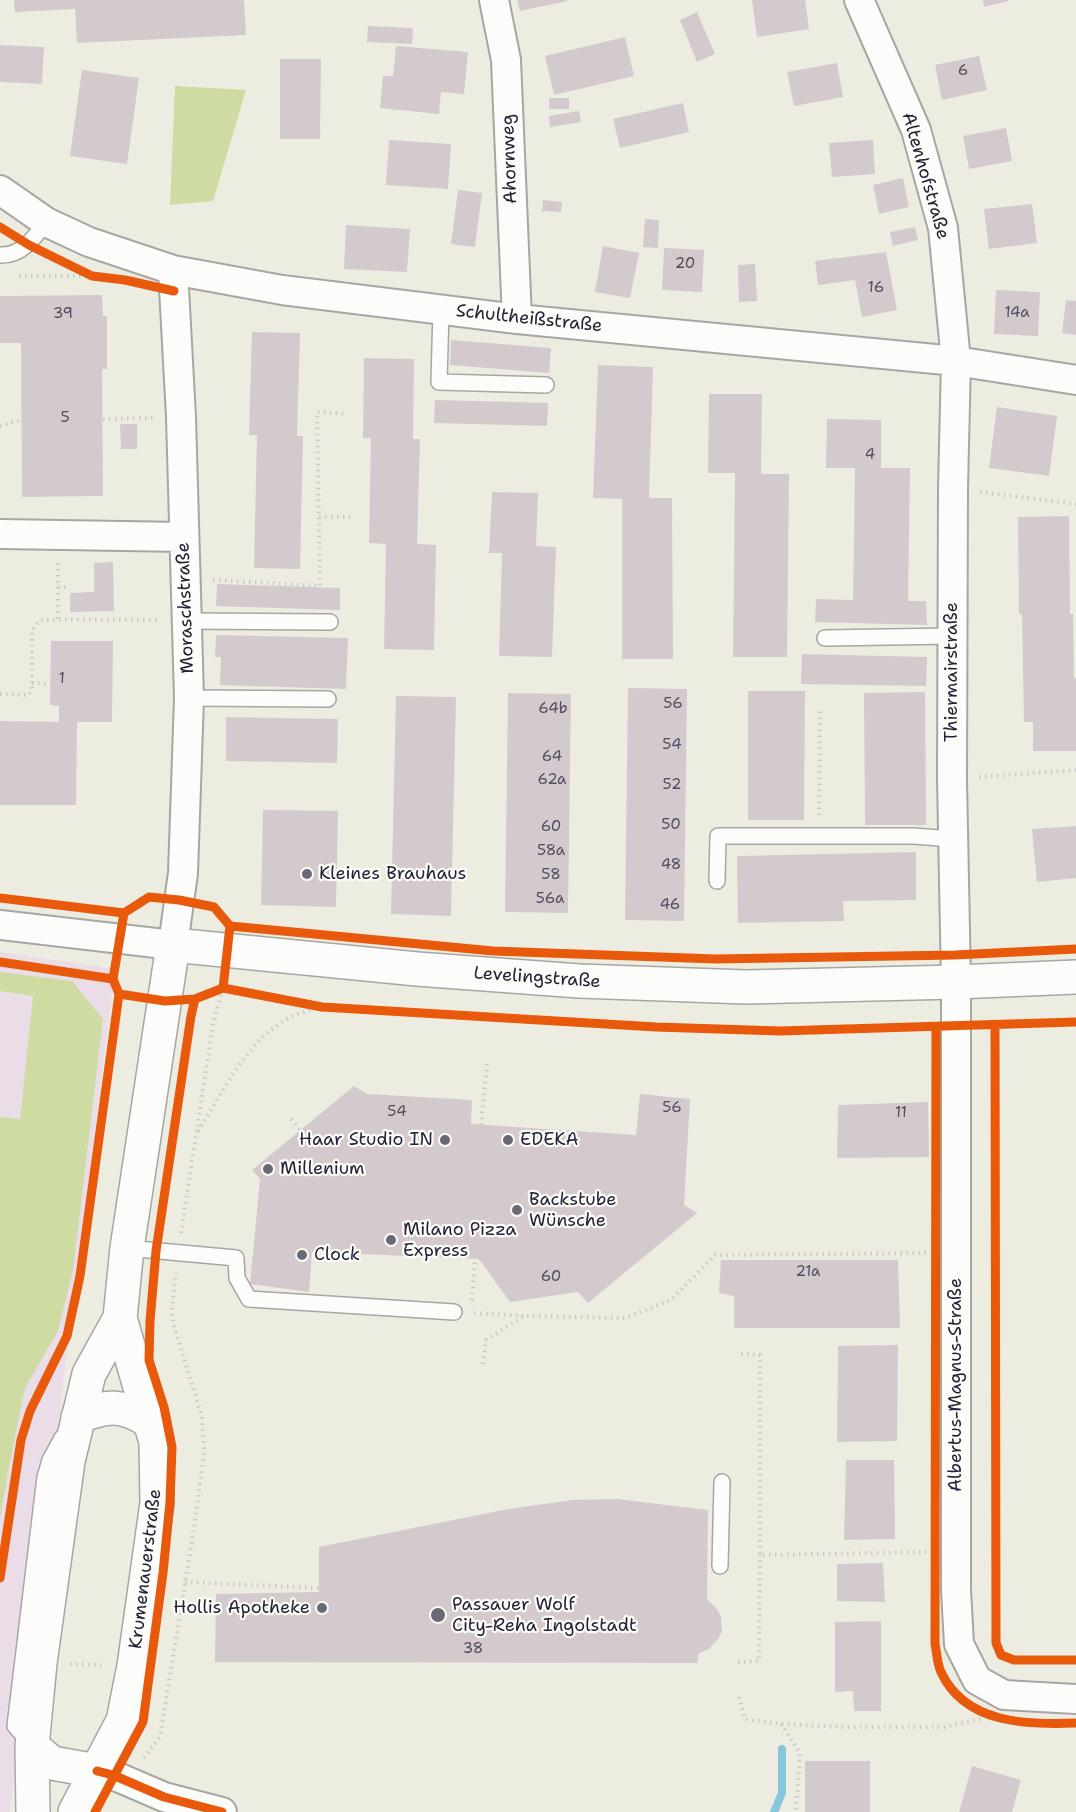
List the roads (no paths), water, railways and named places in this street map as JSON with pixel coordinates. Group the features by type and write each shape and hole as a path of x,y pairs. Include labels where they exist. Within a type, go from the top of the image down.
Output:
{"street":[{"name":"Ahornweg","path":"494,0 506,60 517,319"},
{"name":"Altenhofstraße","path":"859,0 916,129 943,228 956,362"},
{"name":"Schultheißstraße","path":"0,190 46,222 88,242 173,270 282,290 517,319 956,362 1076,380"},
{"name":"Moraschstraße","path":"173,270 181,417 189,698 183,873 173,945"},
{"name":"Thiermairstraße","path":"956,362 952,636 956,982"},
{"path":"0,534 184,537"},
{"name":"Levelingstraße","path":"0,925 417,969 579,981 746,987 956,982 1076,976"},
{"name":"Krumenauerstraße","path":"75,1812 112,1776 134,1666 158,1503 156,1442 120,1318 127,1248 173,945"},
{"name":"Albertus-Magnus-Straße","path":"956,982 956,1590 959,1644 977,1680 1004,1695 1076,1699"},
{"name":"Krumenauerstraße","path":"33,1812 32,1746 40,1663 68,1461 89,1374 120,1318"},
{"path":"78,1417 98,1409 118,1407 133,1411 149,1421"},
{"path":"32,1746 52,1763 112,1776 164,1797 222,1812"}],"lane":[{"path":"0,255 10,255 29,245 46,222"},
{"path":"441,310 439,382 546,385"},
{"path":"186,621 330,622"},
{"path":"825,638 952,636"},
{"path":"189,698 328,699"},
{"path":"717,881 718,836 913,836 953,839"},
{"path":"127,1248 236,1258 237,1278 249,1299 454,1312"},
{"path":"32,1746 15,1726 45,1477 59,1441 78,1417"},
{"path":"720,1566 722,1482"}],"waterway":[{"path":"774,1812 782,1793 782,1749"}],"place":[{"name":"Kleines Brauhaus","path":"307,874"},
{"name":"Haar Studio IN","path":"445,1140"},
{"name":"EDEKA","path":"508,1140"},
{"name":"Millenium","path":"268,1169"},
{"name":"Backstube Wünsche","path":"517,1210"},
{"name":"Milano Pizza Express","path":"391,1240"},
{"name":"Clock","path":"302,1255"},
{"name":"Hollis Apotheke","path":"322,1608"},
{"name":"Passauer Wolf City-Reha Ingolstadt","path":"438,1615"}]}
